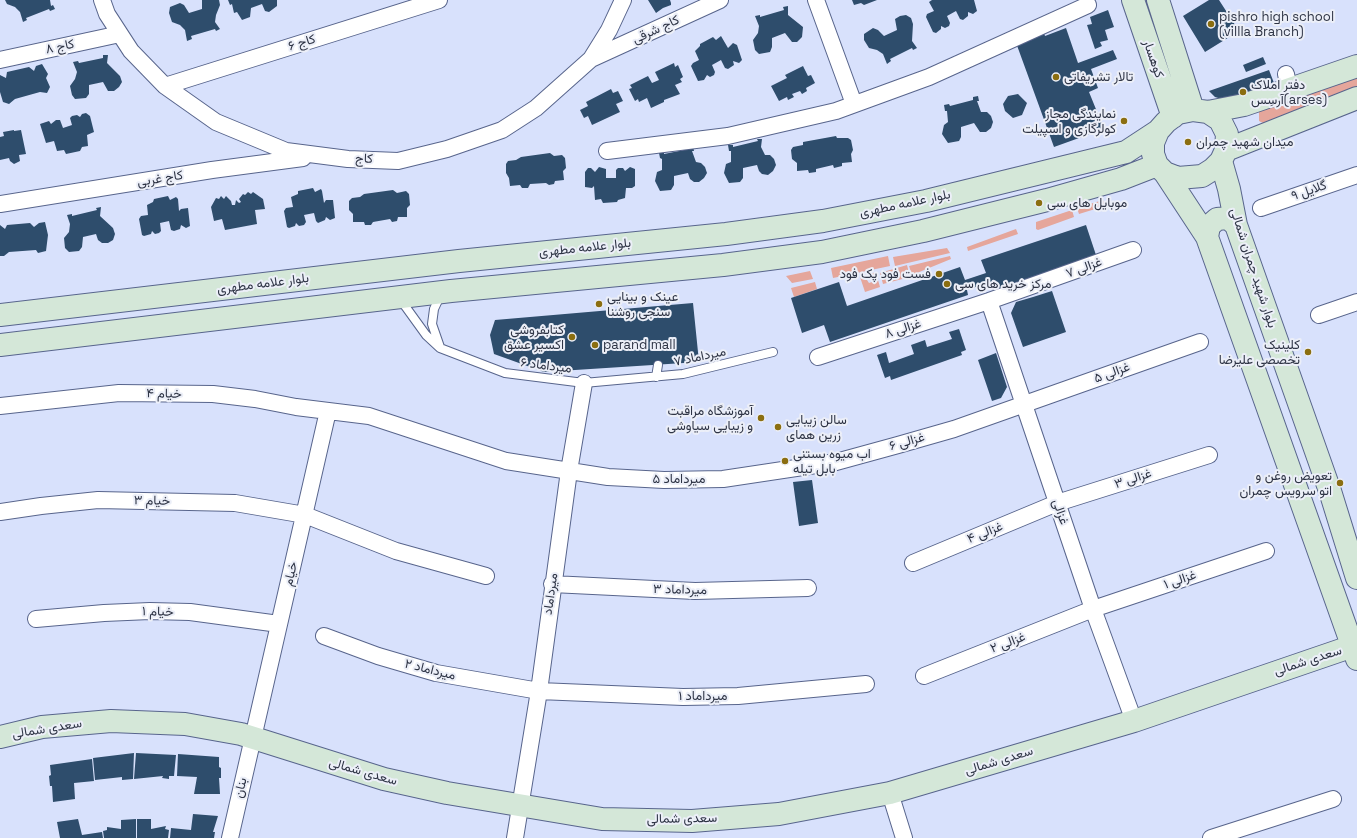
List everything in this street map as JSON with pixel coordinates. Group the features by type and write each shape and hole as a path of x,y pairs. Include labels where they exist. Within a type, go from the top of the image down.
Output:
{"main road":[{"name":"کوهسار","path":"1133,0 1165,124"},
{"name":"کوهسار","path":"1158,0 1201,111"},
{"path":"1355,654 1207,237 1161,169 1153,154 1153,143 1165,124 1178,113 1244,105 1292,80 1357,66"},
{"path":"1223,156 1357,98"},
{"path":"0,345 442,292 723,265 822,252 923,232 1161,169 1178,178 1202,176 1213,169 1223,156 1227,134 1220,120 1201,111"},
{"name":"بلوار علامه مطهری","path":"0,315 459,261 726,234 823,221 926,202 1126,152 1165,124"},
{"name":"بلوار شهید چمران شمالی","path":"1223,156 1236,225 1330,491 1357,578"},
{"path":"1207,237 1209,226 1217,219 1228,218 1236,225"},
{"name":"سعدی شمالی","path":"0,737 42,727 111,720 185,724 241,734 384,779 447,793 602,819 692,821 779,814 890,793 1355,654"}],"street":[{"name":"کاج","path":"102,0 107,14 131,51 164,86 216,122 286,150 348,159 398,160 447,149 495,132 536,108 591,59 609,30 623,0"},
{"name":"کاج ۶","path":"164,86 439,0"},
{"name":"کاج شرقی","path":"591,59 720,0"},
{"path":"816,0 854,104"},
{"path":"607,151 728,136 836,111 929,77 1088,5"},
{"name":"کاج ۸","path":"0,60 120,34"},
{"name":"کاج غربی","path":"0,204 212,170 320,155"},
{"name":"گلایل ۹","path":"1261,208 1357,175"},
{"name":"غزالی ۷","path":"989,302 1133,250"},
{"name":"غزالی ۸","path":"818,357 989,302"},
{"name":"غزالی","path":"989,302 1093,609 1134,721"},
{"path":"1319,315 1357,302"},
{"name":"غزالی ۵","path":"1024,404 1200,342"},
{"name":"میرداماد","path":"515,838 539,692 552,584 584,383"},
{"name":"خیام ۴","path":"0,406 119,393 214,394 255,399 296,407 369,416 506,461 569,471"},
{"name":"غزالی ۶","path":"788,470 836,462 898,445 1024,404"},
{"name":"خیام","path":"253,738 328,411"},
{"name":"غزالی ۳","path":"1057,503 1208,455"},
{"name":"میرداماد ۵","path":"569,471 608,477 664,480 723,479 788,470"},
{"name":"خیام ۳","path":"0,512 98,500 154,500 235,503 304,515 396,551 486,576"},
{"name":"غزالی ۴","path":"913,562 1057,503"},
{"name":"غزالی ۱","path":"1093,609 1266,551"},
{"name":"میرداماد ۳","path":"552,584 695,591 808,588"},
{"name":"غزالی ۲","path":"924,676 1093,609"},
{"name":"خیام ۱","path":"36,619 104,613 150,611 190,612 279,624"},
{"name":"میرداماد ۲","path":"324,636 378,656 436,673 539,692"},
{"name":"میرداماد ۱","path":"539,692 683,697 738,696 866,684"},
{"name":"بنان","path":"230,838 253,738"},
{"path":"890,793 904,838"},
{"path":"1211,838 1333,799"}],"lane":[{"path":"440,348 432,324 434,309 442,292"},
{"path":"398,297 426,335 440,348"},
{"name":"میرداماد ۶","path":"440,348 505,373 584,383"},
{"name":"میرداماد ۷","path":"584,383 683,374 773,352"},
{"path":"656,377 658,365"}],"shaded area":[{"path":"1357,74 1357,88 1265,124 1259,121 1259,112 1269,105"},
{"path":"1103,200 1105,206 1079,214 1077,208"},
{"path":"1072,210 1074,217 1038,230 1036,229 1036,222"},
{"path":"1016,229 1018,234 968,251 967,247"},
{"path":"947,248 950,253 895,266 893,257"},
{"path":"888,256 890,266 833,278 831,268"},
{"path":"950,256 951,259 912,275 909,266"},
{"path":"907,265 910,277 883,284 880,273"},
{"path":"810,271 813,279 792,283 786,276"},
{"path":"876,272 878,276 867,280 869,283 878,280 880,287 865,292 860,277"},
{"path":"815,282 817,289 794,297 791,288"}],"building":[{"path":"5,0 50,0 51,6 53,5 55,9 50,11 49,9 26,18 27,20 23,22 20,12 15,7 7,4"},
{"path":"202,0 219,0 220,5 215,22 220,29 191,36 192,39 187,41 185,30 180,25 172,22 169,13 170,7 180,3 184,5 189,13 202,9"},
{"path":"228,0 277,0 277,6 269,12 265,11 262,4 251,8 250,17 242,20 237,12 234,13 232,4 230,5"},
{"path":"648,0 670,0 671,5 656,13"},
{"path":"852,0 877,0 864,5 861,3 854,5"},
{"path":"932,0 974,0 977,11 973,14 968,12 968,16 963,20 960,19 956,11 947,16 950,23 949,26 945,28 941,26 941,29 936,33 933,32 926,17 927,14 934,11 929,2"},
{"name":"pishro high school (villla Branch)","path":"1209,0 1219,0 1239,31 1205,52 1183,16"},
{"path":"788,6 788,15 803,27 802,37 797,42 792,42 785,33 772,38 772,47 770,52 759,54 755,50 753,40 758,33 759,26 755,16 760,15 760,17 784,10 783,7"},
{"path":"1108,10 1114,27 1105,30 1108,40 1100,42 1102,46 1095,49 1087,25 1092,24 1090,17"},
{"path":"906,15 911,18 913,24 912,41 917,48 913,50 912,48 890,59 891,61 887,64 883,54 877,50 869,48 864,40 864,34 873,28 878,30 884,36 897,30 895,19"},
{"name":"تالار تشریفاتی","path":"1066,28 1078,63 1113,50 1117,59 1091,69 1098,88 1089,92 1104,129 1054,147 1015,40 1043,30 1045,36"},
{"path":"721,36 728,48 733,43 737,45 742,60 739,63 733,61 734,65 728,69 725,68 721,60 712,65 715,72 714,75 710,77 707,75 704,80 698,81 691,66 699,60 695,51 700,44 713,37 716,40"},
{"path":"103,55 108,55 107,63 120,76 122,82 119,87 114,91 108,91 103,82 89,85 89,94 86,98 75,99 72,95 70,86 75,79 77,72 73,62 78,61 79,63 103,58"},
{"path":"1263,57 1266,64 1246,72 1243,65"},
{"path":"674,63 675,67 678,65 683,77 680,79 682,82 675,85 680,94 664,100 664,102 651,108 647,98 639,102 638,99 635,101 629,89 632,88 630,85 648,76 652,83 659,80 655,72"},
{"path":"42,64 48,74 46,78 50,87 47,93 40,92 15,99 9,104 3,102 0,92 0,75 6,78 7,72 29,67 34,71 36,66"},
{"path":"803,66 808,76 811,75 815,83 806,88 807,91 802,94 800,91 792,94 794,97 788,100 787,97 779,101 771,86 787,78 785,75"},
{"path":"1269,70 1274,83 1225,100 1215,97 1209,91"},
{"path":"611,89 613,93 618,91 623,101 616,104 620,112 592,125 588,116 584,118 580,110 588,106 586,102"},
{"path":"1018,94 1027,103 1022,115 1013,118 1005,111 1003,104 1008,96"},
{"path":"978,96 979,101 977,101 981,112 987,112 991,116 993,122 991,128 986,132 980,132 974,123 961,127 961,137 959,141 948,143 942,134 944,125 948,122 947,111 945,111 944,105 949,104 950,106 973,100 973,97"},
{"path":"86,113 90,116 94,132 87,135 88,146 82,147 80,151 66,154 64,150 57,151 54,141 46,143 40,124 49,121 51,124 56,120 60,120 63,128 72,125 70,118 72,116 77,115 80,117 82,114"},
{"path":"21,130 26,154 19,155 20,161 14,164 9,158 0,160 0,137 4,136 3,132"},
{"path":"836,136 837,138 848,138 851,140 853,150 851,154 852,162 842,163 842,166 834,168 833,165 816,169 816,172 809,173 808,170 797,171 797,163 792,159 791,150 793,147 803,145 803,142"},
{"path":"757,139 762,139 761,147 765,155 770,155 774,159 776,165 773,171 768,175 762,174 757,165 743,168 743,178 740,182 729,183 724,173 726,164 731,162 731,151 729,151 728,145 733,145 733,147 758,141"},
{"path":"693,146 694,151 692,151 696,162 701,163 705,167 707,173 704,178 699,182 694,182 690,179 688,173 674,176 674,185 671,190 660,191 655,181 657,172 662,170 662,159 660,158 659,153 664,152 664,154 689,149 688,147"},
{"path":"550,153 554,156 562,155 565,158 566,168 563,171 564,180 555,181 554,184 549,185 546,183 530,184 528,188 522,188 520,185 510,186 509,178 506,173 506,164 508,161 516,160 521,157"},
{"path":"599,167 606,169 606,178 616,178 616,170 618,168 623,168 625,171 630,167 635,169 635,186 632,188 626,188 625,198 618,200 617,202 603,203 601,199 595,200 594,186 592,188 585,187 585,172 588,168 591,168 595,172"},
{"path":"313,188 315,192 321,189 324,203 326,200 333,200 335,218 330,220 326,217 325,220 318,223 314,213 304,215 306,222 304,225 299,226 296,223 295,226 289,228 287,227 284,211 286,208 293,207 291,197 298,194 298,191"},
{"path":"393,190 397,193 406,191 409,194 410,205 407,208 407,217 398,217 397,221 392,222 390,219 373,222 371,225 365,225 364,222 353,222 353,214 349,210 349,201 352,198 360,197 364,194"},
{"path":"248,192 251,194 253,192 263,199 265,209 255,210 257,224 225,230 222,219 214,221 211,207 216,198 219,199 221,196 224,199 226,196 231,201 232,205 235,205 236,200 239,203 241,202 239,199 243,194 245,195"},
{"path":"168,196 170,200 176,197 178,199 179,211 181,209 188,208 190,226 186,228 181,225 180,229 174,231 171,230 169,221 160,223 161,231 159,233 155,234 152,231 151,234 144,236 142,235 139,219 141,216 148,215 147,205 153,202 154,199"},
{"path":"101,207 100,216 113,228 115,234 113,240 108,243 102,243 98,240 96,234 83,237 82,247 79,251 69,252 65,248 64,238 69,232 70,224 67,215 72,214 72,216 97,210 96,208"},
{"path":"45,222 48,235 46,251 38,253 36,250 9,252 4,256 0,256 0,225 5,229 7,225 30,223 34,227 39,223"},
{"name":"مرکز خرید های سی","path":"1086,225 1098,261 995,296 990,282 967,290 968,295 830,342 824,325 802,333 791,298 839,282 847,306 960,267 965,280 986,273 981,260"},
{"path":"1052,291 1066,332 1023,347 1011,313 1016,302"},
{"name":"parand mall","path":"693,303 699,362 544,372 494,354 490,335 495,320"},
{"path":"959,329 966,350 961,352 962,355 891,380 890,376 885,378 877,355 886,352 889,363 914,354 911,345 925,340 927,347 952,339 949,332"},
{"path":"996,353 1007,387 1001,398 992,401 978,360"},
{"path":"812,480 818,523 799,526 793,482"},
{"path":"134,753 133,779 122,780 122,777 95,780 93,758"},
{"path":"136,753 176,755 174,776 169,776 169,779 162,778 163,776 134,779"},
{"path":"178,754 219,757 219,767 221,768 221,778 219,778 220,794 194,794 197,777 177,776"},
{"path":"92,759 94,781 74,783 75,799 53,802 52,786 50,786 49,776 51,775 50,765"},
{"path":"193,814 218,816 213,832 215,832 214,838 170,838 171,828 191,830"},
{"path":"78,819 82,835 102,832 103,838 60,838 57,822"},
{"path":"136,819 136,838 104,838 103,831 107,830 107,827 121,829 121,820"},
{"path":"137,819 151,819 151,829 166,826 165,829 169,830 168,838 137,838"}],"place":[{"name":"pishro high school (villla Branch)","path":"1211,24"},
{"name":"تالار تشریفاتی","path":"1056,77"},
{"name":"دفتر املاک آرسِس(arses)","path":"1243,92"},
{"name":"نمایندگی مجاز کولرگازی و اسپیلت","path":"1124,121"},
{"name":"میدان شهید چمران","path":"1188,142"},
{"name":"موبایل های سی","path":"1039,203"},
{"name":"فست فود پک فود","path":"939,274"},
{"name":"مرکز خرید های سی","path":"947,284"},
{"name":"عینک و بینایی سنجی روشنا","path":"599,304"},
{"name":"کتابفروشی اکسیر عشق","path":"572,337"},
{"name":"parand mall","path":"595,345"},
{"name":"کلینیک تخصصی علیرضا","path":"1308,352"},
{"name":"آموزشگاه مراقبت و زیبایی سیاوشی","path":"761,418"},
{"name":"سالن زیبایی زرین همای","path":"778,427"},
{"name":"اب میوه بستنی بابل تیله","path":"785,461"},
{"name":"تعویض روغن و اتو سرویس چمران","path":"1340,483"}]}
